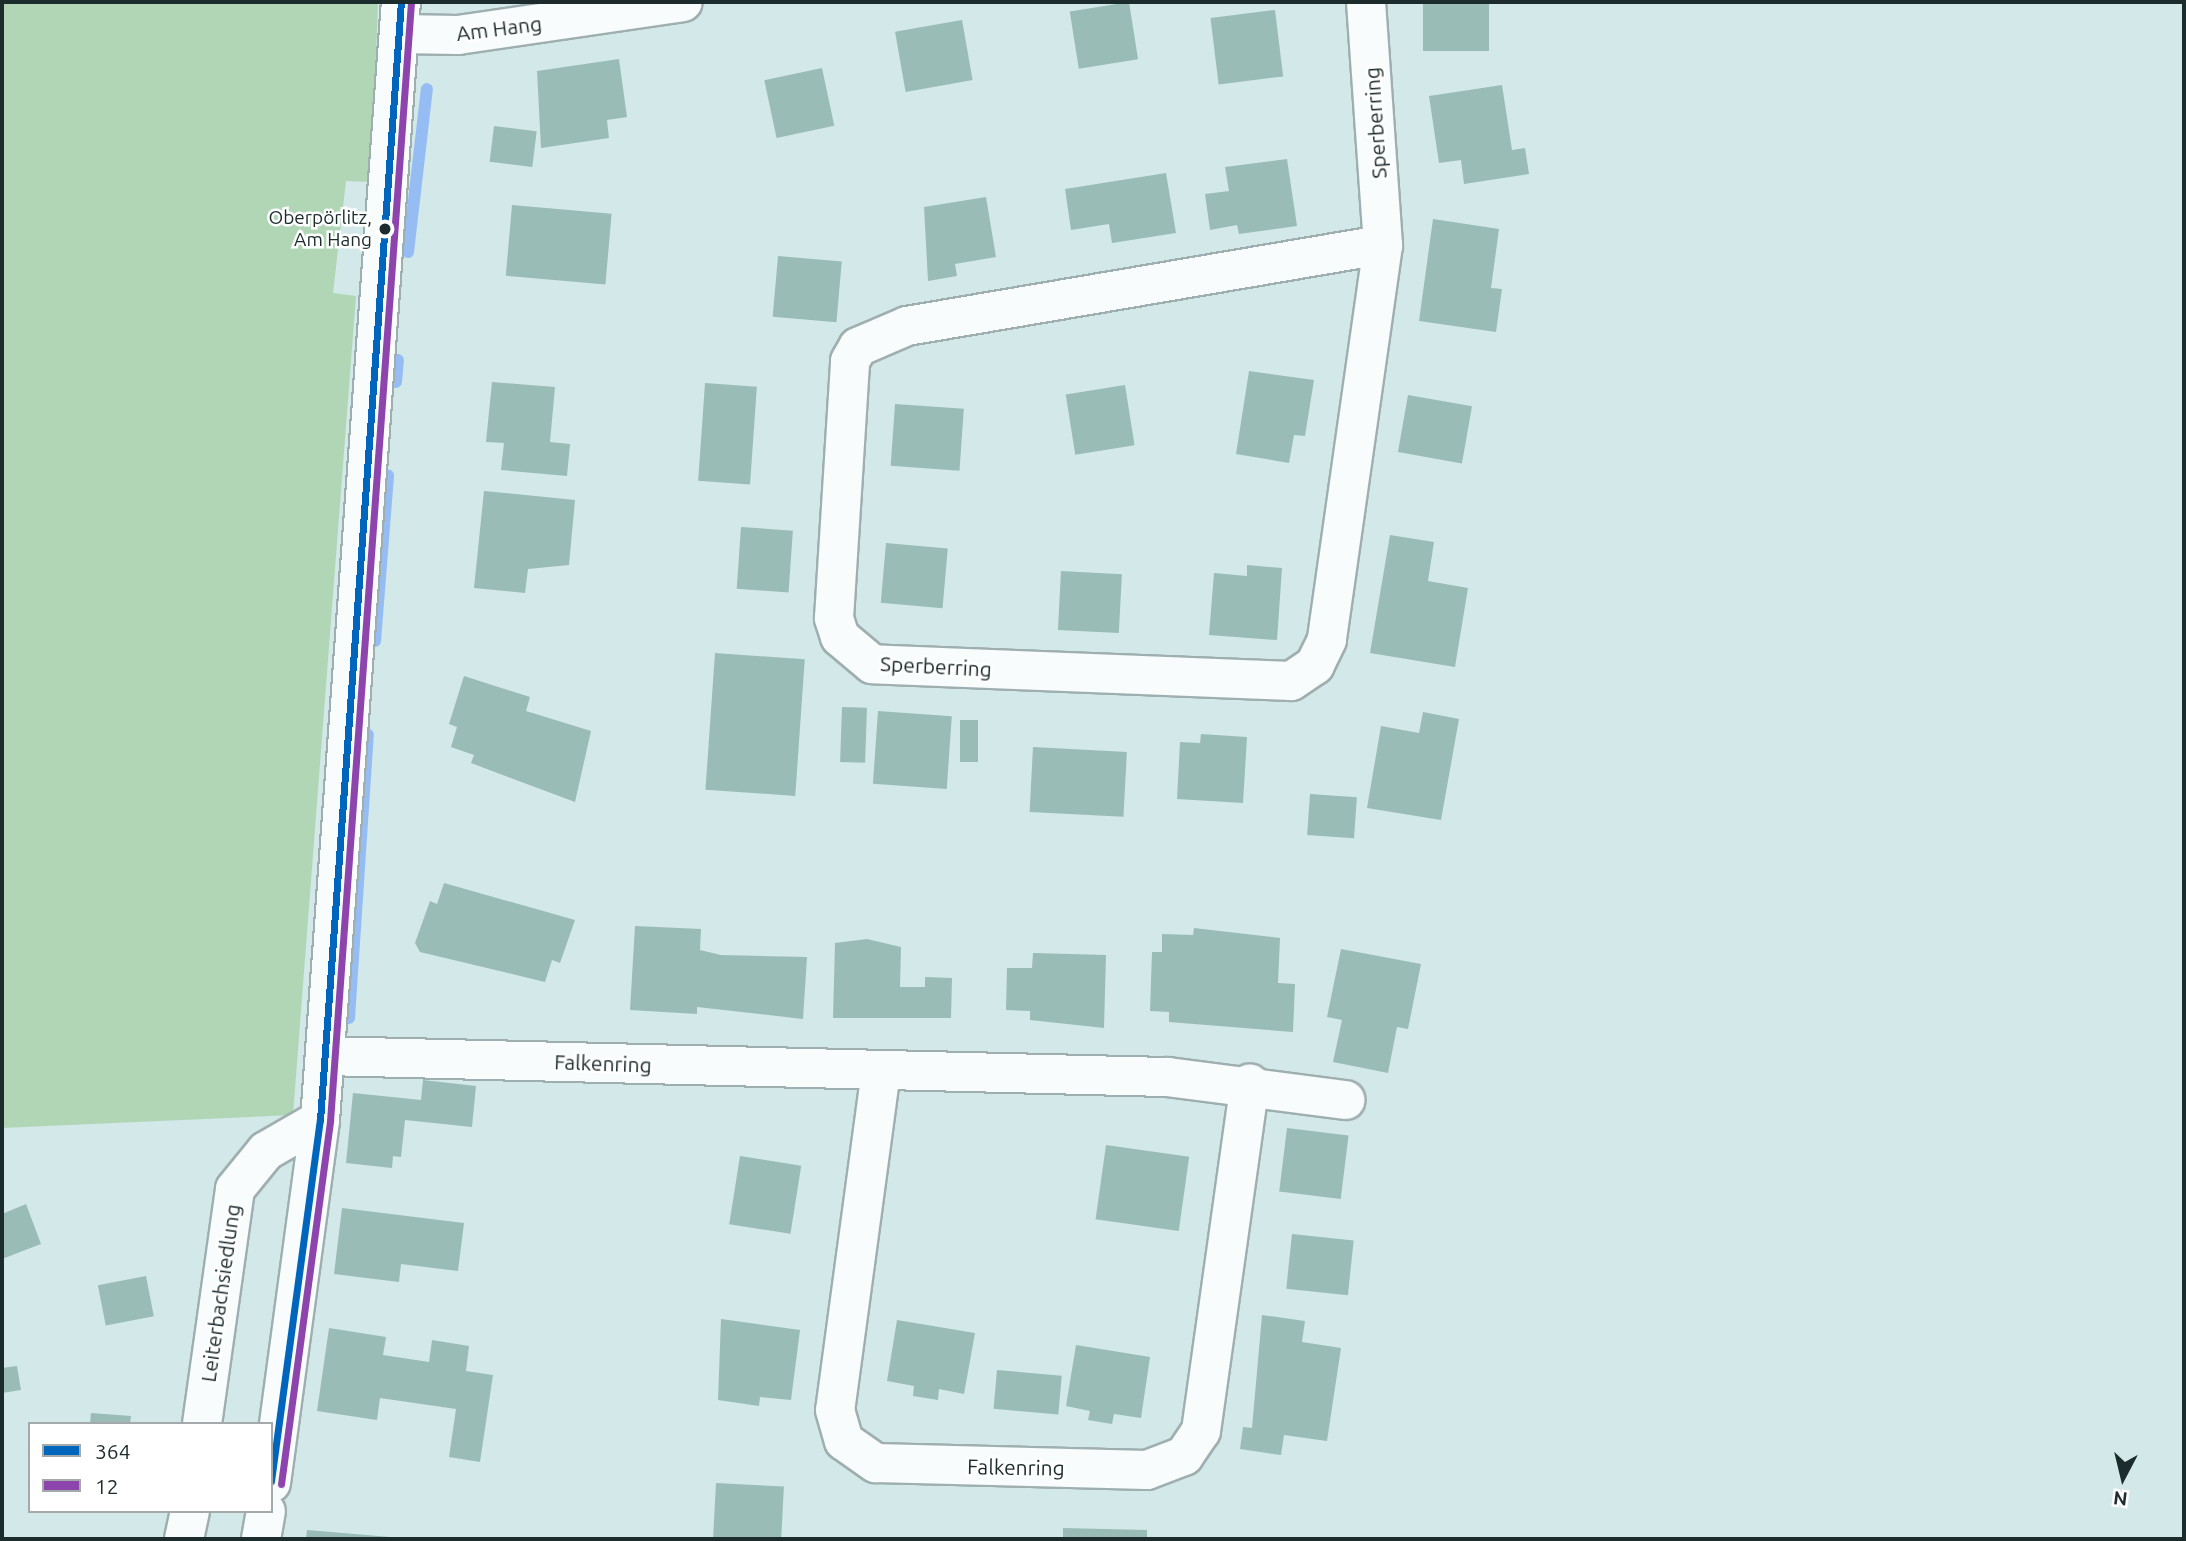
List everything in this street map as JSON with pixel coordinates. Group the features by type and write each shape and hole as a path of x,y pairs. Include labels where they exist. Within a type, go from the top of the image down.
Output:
{"street":[{"name":"Am Hang","path":"400,18 458,35 683,2"},
{"name":"Sperberring","path":"1366,2 1384,245 1327,640 1315,665 1291,681 872,664 840,636 834,618 850,361 858,347 907,326 1384,245"},
{"path":"273,1468 320,1120 400,18"},
{"name":"Falkenring","path":"325,1056 1250,1083 1346,1100"},
{"name":"Falkenring","path":"881,1071 835,1410 844,1441 876,1463 1147,1470 1184,1456 1201,1431 1250,1083"},
{"name":"Leiterbachsiedlung","path":"202,1422 235,1189 266,1151 320,1120"},
{"path":"184,1539 190,1513"},
{"path":"261,1539 266,1513"}],"green space":[{"path":"2,2 378,2 371,182 346,181 333,293 356,296 293,1115 2,1128"}],"building":[{"path":"1129,2 1138,59 1079,69 1070,11"},
{"path":"1423,2 1489,2 1489,51 1423,51"},
{"path":"1275,10 1283,77 1219,84 1210,18"},
{"path":"962,20 973,80 906,92 895,32"},
{"path":"619,59 627,117 607,120 609,138 541,148 537,71"},
{"path":"822,68 834,126 777,138 764,80"},
{"path":"1502,85 1512,150 1525,148 1529,174 1464,184 1461,160 1439,163 1429,96"},
{"path":"494,126 537,131 532,167 490,162"},
{"path":"1287,159 1297,226 1239,234 1237,225 1210,230 1205,194 1229,191 1225,167"},
{"path":"1166,173 1176,233 1112,243 1109,224 1071,230 1065,189"},
{"path":"986,197 996,257 955,264 957,276 928,281 924,207"},
{"path":"512,205 612,214 605,284 506,276"},
{"path":"1433,219 1499,229 1491,288 1502,289 1496,332 1419,321"},
{"path":"778,256 842,262 836,322 773,317"},
{"path":"1249,371 1314,380 1305,436 1294,435 1289,463 1236,454"},
{"path":"492,382 555,387 550,442 570,444 567,476 501,470 504,443 486,442"},
{"path":"705,383 757,387 750,484 698,481"},
{"path":"1125,385 1135,445 1075,455 1066,394"},
{"path":"1408,395 1472,406 1462,463 1398,452"},
{"path":"895,404 964,409 960,471 891,466"},
{"path":"484,491 575,500 569,565 528,569 525,593 474,588"},
{"path":"741,527 793,531 789,592 737,589"},
{"path":"1390,535 1434,542 1428,581 1468,588 1455,667 1370,653"},
{"path":"886,543 948,548 943,608 881,603"},
{"path":"1247,565 1282,568 1277,640 1209,635 1214,573 1247,576"},
{"path":"1061,571 1122,574 1119,633 1058,630"},
{"path":"715,653 805,659 795,796 705,790"},
{"path":"464,676 530,697 526,711 591,731 575,802 471,763 474,755 451,747 457,727 449,724"},
{"path":"842,707 867,708 865,763 840,762"},
{"path":"878,711 952,716 947,789 873,784"},
{"path":"1423,712 1459,719 1441,820 1367,808 1381,726 1419,733"},
{"path":"960,720 978,720 978,762 960,762"},
{"path":"1201,734 1247,737 1243,803 1177,799 1180,742 1200,743"},
{"path":"1033,747 1127,752 1123,817 1030,812"},
{"path":"1310,794 1357,797 1354,838 1307,835"},
{"path":"444,883 575,920 560,963 552,960 545,982 420,952 415,943 430,901 437,904"},
{"path":"635,926 701,929 700,950 721,955 807,957 803,1019 697,1007 697,1014 630,1010"},
{"path":"1194,928 1280,938 1278,983 1295,984 1293,1032 1169,1022 1169,1012 1150,1011 1152,952 1162,952 1162,934 1193,935"},
{"path":"867,939 901,947 900,987 925,987 925,977 952,978 951,1018 833,1018 835,943"},
{"path":"1341,949 1421,964 1408,1029 1397,1027 1388,1073 1333,1062 1342,1020 1327,1017"},
{"path":"1033,953 1106,955 1104,1028 1030,1020 1030,1011 1006,1010 1007,968 1032,968"},
{"path":"423,1080 476,1086 472,1127 405,1120 401,1157 393,1156 392,1168 346,1163 353,1093 421,1100"},
{"path":"1287,1128 1349,1136 1341,1199 1279,1192"},
{"path":"1106,1145 1189,1157 1179,1231 1096,1219"},
{"path":"740,1156 801,1166 790,1234 729,1224"},
{"path":"26,1204 41,1244 2,1259 2,1214"},
{"path":"342,1208 464,1223 458,1271 401,1264 399,1282 334,1274"},
{"path":"1292,1234 1354,1240 1348,1295 1286,1289"},
{"path":"146,1276 154,1316 106,1326 98,1285"},
{"path":"1262,1315 1305,1321 1302,1342 1341,1348 1327,1441 1284,1435 1281,1455 1240,1449 1243,1427 1252,1428"},
{"path":"721,1319 800,1330 791,1400 760,1397 759,1406 718,1400"},
{"path":"897,1320 975,1333 964,1394 939,1389 938,1400 913,1396 914,1386 887,1381"},
{"path":"329,1328 386,1337 383,1355 429,1362 432,1340 469,1346 466,1371 493,1375 480,1462 449,1457 456,1409 380,1398 377,1420 317,1411"},
{"path":"1076,1345 1150,1357 1141,1418 1114,1414 1112,1424 1088,1420 1090,1411 1066,1406"},
{"path":"17,1366 21,1390 2,1393 2,1368"},
{"path":"997,1370 1062,1376 1058,1415 994,1409"},
{"path":"91,1413 131,1416 130,1422 90,1422"},
{"path":"716,1483 784,1487 781,1539 713,1539"},
{"path":"1063,1528 1147,1530 1147,1539 1063,1539"},
{"path":"307,1530 390,1537 390,1539 306,1539"}],"waterway":[{"path":"408,252 427,89"},
{"path":"396,382 398,360"},
{"path":"375,641 388,476"},
{"path":"349,1018 368,735"}],"transit line":[{"name":"364","path":"273,1466 320,1120 401,2"},
{"name":"12","path":"281,1484 330,1121 411,3"}],"place":[{"name":"Oberpörlitz, Am Hang","path":"385,229"}]}
